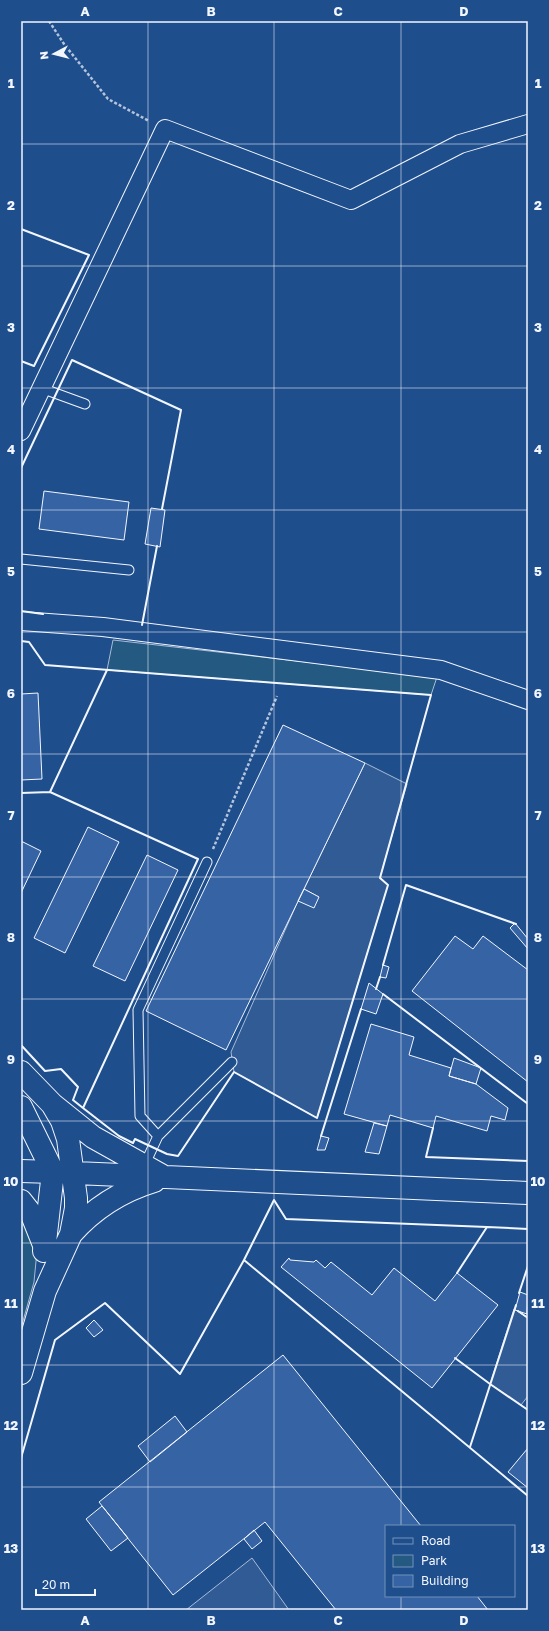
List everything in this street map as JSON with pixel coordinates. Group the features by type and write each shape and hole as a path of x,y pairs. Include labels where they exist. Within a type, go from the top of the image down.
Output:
{"main road":[{"path":"21,1072 52,1104 94,1137 165,1178"},
{"path":"45,1291 44,1245 63,1172 67,1134 60,1116 52,1104"},
{"path":"21,1107 63,1172 77,1205 71,1234 45,1291 21,1373"},
{"path":"21,1171 528,1193"},
{"path":"71,1234 89,1215 116,1196 133,1188 165,1178"},
{"path":"21,1201 32,1215 44,1245"}],"street":[{"path":"21,431 165,129 351,200 460,144 528,124"},
{"path":"21,621 103,627 441,670 528,700"}],"lane":[{"path":"41,388 85,404"},
{"path":"21,559 129,570"},
{"path":"158,1136 140,1116 138,1010 207,862"},
{"path":"144,1166 158,1136 232,1062"}],"path":[{"path":"49,21 64,44 108,99 165,129"},
{"path":"207,862 276,696"}],"green space":[{"path":"113,640 437,677 431,695 107,670"},
{"path":"21,1215 37,1251 34,1282 21,1328"}],"shaded area":[{"path":"365,763 407,784 380,877 388,885 317,1118 234,1072 231,1052 298,901 319,897 304,889"},
{"path":"514,1309 528,1318 528,1396 521,1405 490,1384"},
{"path":"252,1558 289,1610 186,1610"}],"building":[{"path":"44,491 129,502 124,540 39,529"},
{"path":"151,508 165,510 160,547 145,544"},
{"path":"38,693 42,779 21,780 21,694"},
{"path":"283,725 365,763 226,1050 146,1011"},
{"path":"88,827 119,842 65,953 34,938"},
{"path":"21,841 41,851 21,893"},
{"path":"147,855 178,870 125,981 93,966"},
{"path":"304,889 319,897 314,908 298,901"},
{"path":"515,923 528,939 528,949 510,928"},
{"path":"455,936 473,949 483,936 528,970 528,1082 412,991"},
{"path":"383,965 389,967 386,978 380,977"},
{"path":"369,983 383,994 376,1014 361,1009"},
{"path":"371,1024 414,1037 409,1055 451,1068 449,1076 476,1084 508,1108 505,1120 491,1116 487,1131 436,1116 433,1128 390,1115 387,1126 344,1114"},
{"path":"454,1058 481,1068 476,1084 449,1076"},
{"path":"374,1123 387,1126 379,1154 365,1152"},
{"path":"321,1136 329,1138 325,1150 317,1150"},
{"path":"289,1258 290,1260 314,1262 316,1260 325,1268 331,1262 372,1295 394,1268 435,1301 457,1273 498,1305 432,1388 281,1267"},
{"path":"520,1292 528,1295 527,1314 515,1310"},
{"path":"94,1320 103,1330 94,1337 86,1328"},
{"path":"283,1355 420,1525 385,1525 385,1597 478,1597 488,1610 336,1610 265,1522 173,1595 99,1502"},
{"path":"175,1416 187,1432 150,1462 138,1446"},
{"path":"528,1448 528,1488 508,1472"},
{"path":"102,1506 128,1538 111,1551 86,1519"},
{"path":"254,1530 262,1541 252,1549 244,1539"}],"wall":[{"path":"21,229 89,255 34,366 21,361"},
{"path":"21,468 72,360 181,410 162,509"},
{"path":"142,625 157,546"},
{"path":"21,611 43,614"},
{"path":"21,641 29,642 45,665 431,695 380,878 388,885 317,1118 234,1072 178,1156 167,1154 135,1139 133,1143 119,1136 83,1108 198,859 50,792 107,670"},
{"path":"21,793 50,792"},
{"path":"383,965 406,885 516,924"},
{"path":"376,989 380,977"},
{"path":"383,994 528,1104"},
{"path":"321,1136 361,1009"},
{"path":"21,1045 45,1071 61,1069 78,1087 73,1100 83,1108"},
{"path":"433,1128 426,1157 528,1161"},
{"path":"244,1260 274,1200 286,1219 487,1227 457,1273"},
{"path":"487,1227 528,1229"},
{"path":"21,1458 55,1340 105,1303 180,1374 244,1260 528,1496"},
{"path":"519,1293 528,1266"},
{"path":"470,1447 516,1305"},
{"path":"518,1311 528,1318"},
{"path":"455,1358 528,1410"}]}
